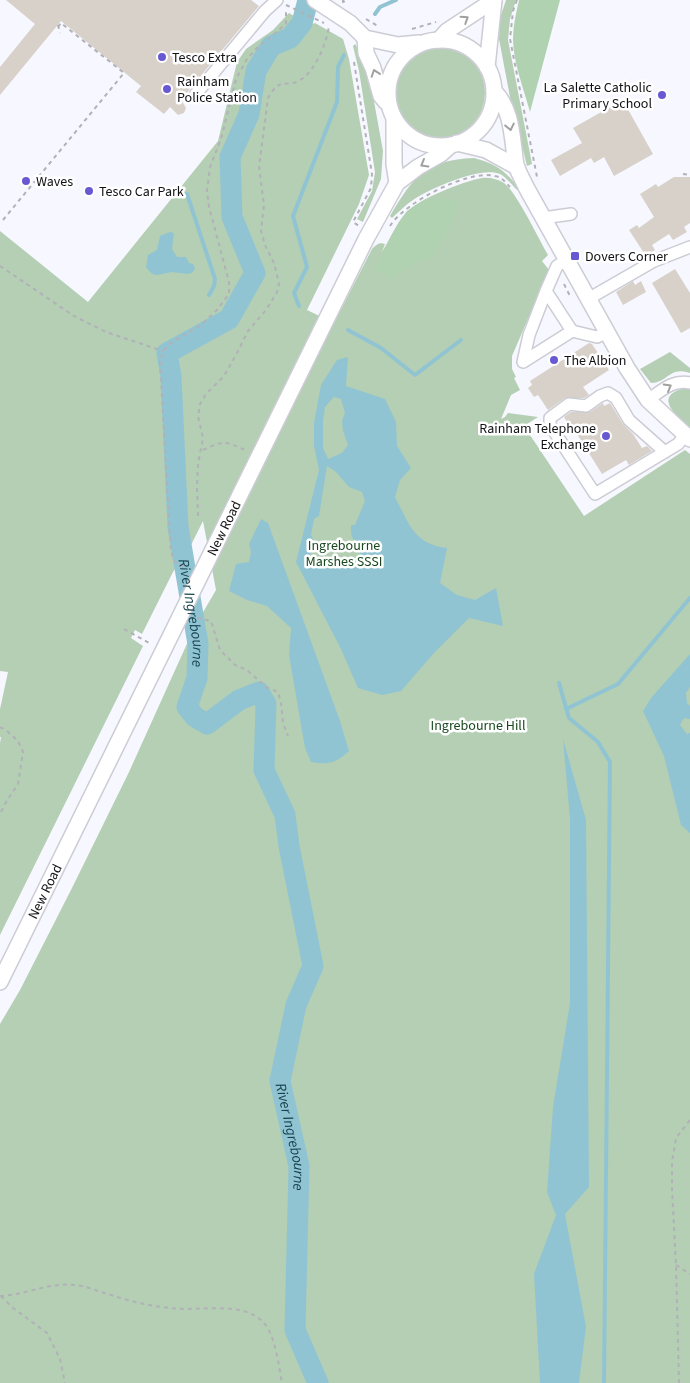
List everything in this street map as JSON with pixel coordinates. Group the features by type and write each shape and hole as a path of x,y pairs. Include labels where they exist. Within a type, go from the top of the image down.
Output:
{"main road":[{"path":"439,40 447,31 494,0"},
{"path":"487,67 494,0"},
{"path":"321,3 350,23 365,38 398,45 439,40 453,41 467,46 479,56 491,75 494,91 492,108 484,123 472,135 454,144"},
{"path":"365,38 366,53 373,68 381,96 407,134 420,142 435,146 454,144 486,150 517,167"},
{"path":"397,184 394,164 392,112 388,91 390,76 403,56 423,42"},
{"path":"494,91 501,99 506,110 517,167 606,332 648,400 688,437"},
{"name":"New Road","path":"0,982 350,268 397,184 418,167 442,154 454,144"}],"street":[{"path":"195,95 266,6 281,3"},
{"path":"543,218 571,214"},
{"path":"588,299 654,261 690,247"},
{"path":"566,260 557,266 546,291 529,335 523,362 572,330"},
{"path":"546,291 572,330 597,337 606,332"},
{"path":"648,400 671,384 690,383"},
{"path":"664,452 629,420 616,398 608,393 586,406 569,404 550,418 550,425 595,494 678,444 688,437"}],"path":[{"path":"517,0 513,11 510,40 538,182"},
{"path":"281,3 318,20"},
{"path":"184,567 175,562 171,552 160,371 163,351 172,342 201,325 217,310 229,294 228,282 209,206 207,191 210,167 221,139 236,79 247,59 257,48 286,24 281,3"},
{"path":"405,31 443,20"},
{"path":"3,220 124,73 61,23 58,26 60,33"},
{"path":"198,516 198,464 203,438 198,416 200,404 206,394 224,376 248,331 266,310 277,292 279,284 274,263 265,245 261,231 264,205 259,167 268,98 273,89 282,83 299,82 311,72 328,37 330,26"},
{"path":"353,56 372,174 371,188 353,222 361,227"},
{"path":"386,231 395,218 409,206 432,193 469,178 486,174 494,175 501,178 515,191"},
{"path":"683,174 690,175"},
{"path":"0,266 74,316 106,332 163,351"},
{"path":"202,450 220,442 236,446"},
{"path":"198,618 212,621 218,648 235,665 247,670 266,688 278,692 283,723 288,736"},
{"path":"124,629 164,647"},
{"path":"0,727 18,741 23,752 20,779 0,814"},
{"path":"679,1383 672,1162 676,1138 690,1120"},
{"path":"676,1266 690,1274"},
{"path":"0,1296 11,1296 49,1285 75,1285 138,1303 174,1309 241,1310 253,1314 264,1322 271,1334 282,1383"},
{"path":"0,1296 12,1308 47,1333 60,1359 65,1383"}],"green space":[{"path":"506,0 516,0 510,19 508,40 532,164 527,166 510,97 499,39 500,18"},
{"path":"519,0 560,0 530,112 513,48"},
{"path":"289,13 309,25 315,23 343,39 349,59 369,175 359,204 307,310 334,323 372,249 376,245 383,243 385,244 382,252 399,222 406,213 420,202 442,191 474,180 490,178 499,180 509,188 527,216 548,255 542,261 549,270 512,356 512,369 516,377 514,378 520,390 511,395 501,419 508,413 538,417 524,426 584,516 685,450 690,454 690,1383 0,1383 0,1024 20,990 72,888 129,772 195,626 216,590 203,521 192,543 173,572 142,634 135,630 131,638 143,646 0,935 0,709 8,672 0,671 0,231 88,302 218,141 237,62 246,49 273,30"},
{"path":"355,44 363,57 369,74 383,151 381,179 363,222 357,219 372,191 375,172 359,71 353,46"},
{"path":"440,48 457,52 472,61 481,76 485,93 481,110 472,125 457,134 440,138 423,134 408,125 399,110 395,93 399,76 408,61 423,52"},
{"path":"474,158 500,169 510,177 519,189 517,190 500,174 491,172 480,173 455,180 431,190 410,202 392,218 390,216 406,190 423,173 444,162"},
{"path":"426,199 458,199 451,223 433,258 415,262 393,279 375,268 399,222 407,211"},
{"path":"670,352 690,368 690,373 683,371 673,373 657,382 651,383 640,369"},
{"path":"686,388 690,389 690,428 673,411 668,400 670,395 676,391"}],"water":[{"path":"170,232 174,233 172,249 177,257 186,257 189,263 193,264 195,269 192,273 172,272 157,275 152,274 146,267 148,255 157,250 160,236"},
{"path":"348,357 346,386 385,399 396,422 397,446 411,468 400,480 395,497 413,531 419,537 436,546 447,548 440,583 457,595 475,600 496,588 503,626 469,618 434,653 401,691 382,695 358,688 341,649 296,562 319,470 314,446 314,423 321,385 337,360","holes":["334,397 341,399 345,413 342,421 343,431 348,445 342,453 328,459 323,448 323,421 325,407","327,466 336,472 349,487 362,492 365,501 355,525 351,525 351,535 357,542 360,554 351,564 332,559 315,560 310,557 313,539 311,535 314,519 319,516"]},
{"path":"261,519 268,523 340,721 349,751 332,762 311,762 305,748 289,655 291,628 267,606 247,600 229,591 236,564 249,562 251,552 249,544"},
{"path":"690,654 690,687 686,693 687,703 690,706 690,719 684,718 680,725 687,734 690,733 690,833 681,825 664,756 643,711 651,698"},
{"path":"563,739 586,820 589,1187 565,1214 586,1327 579,1383 540,1383 534,1274 556,1215 547,1192 553,1107 570,1003 570,819"}],"building":[{"name":"Tesco Extra","path":"6,0 251,0 259,6 189,90 182,101 186,108 184,113 178,115 170,107 164,114 136,92 141,86 61,21 0,95 0,67 35,24"},
{"path":"619,102 621,106 625,104 653,154 614,176 604,157 594,163 591,158 560,176 551,160 582,143 573,128"},
{"path":"674,177 690,177 690,223 684,227 687,232 673,240 669,234 652,245 655,250 646,256 629,230 637,225 639,228 654,217 640,194 656,184 658,187"},
{"path":"675,269 690,293 690,328 681,333 652,283"},
{"path":"633,281 635,285 641,281 646,292 623,305 616,292"},
{"path":"589,343 592,344 609,370 583,387 589,395 584,398 565,398 548,410 538,395 534,397 528,388 532,385 530,381"},
{"name":"Rainham Telephone Exchange","path":"603,403 604,406 610,403 623,424 633,434 642,448 647,446 652,451 629,465 626,460 602,474 572,426 570,428 564,417 571,412 590,412"}],"waterway":[{"name":"River Ingrebourne","path":"308,0 302,23 290,38 271,46 256,71 249,114 230,157 232,217 255,273 229,319 167,353 171,376 178,527 198,644 197,678 187,707 195,717 207,724 239,700 259,692 266,704 264,770 285,815 289,846 313,966 296,1005 280,1081 299,1166 295,1330 318,1383"},
{"path":"375,14 380,7 396,0"},
{"path":"299,306 294,293 307,267 293,216 337,102 338,67 344,55"},
{"path":"187,194 215,279 214,286 209,295"},
{"path":"348,330 381,348 415,375 461,340"},
{"path":"566,709 618,684 690,598"},
{"path":"559,683 569,718 598,742 610,762 604,1383"}],"place":[{"name":"Tesco Extra","path":"162,57"},
{"name":"Rainham Police Station","path":"167,89"},
{"name":"La Salette Catholic Primary School","path":"662,95"},
{"name":"Waves","path":"26,181"},
{"name":"Tesco Car Park","path":"89,191"},
{"name":"Dovers Corner","path":"575,256"},
{"name":"The Albion","path":"554,360"},
{"name":"Rainham Telephone Exchange","path":"606,436"}],"park label":[{"name":"Ingrebourne Marshes SSSI","path":"344,554"},
{"name":"Ingrebourne Hill","path":"478,725"}]}
